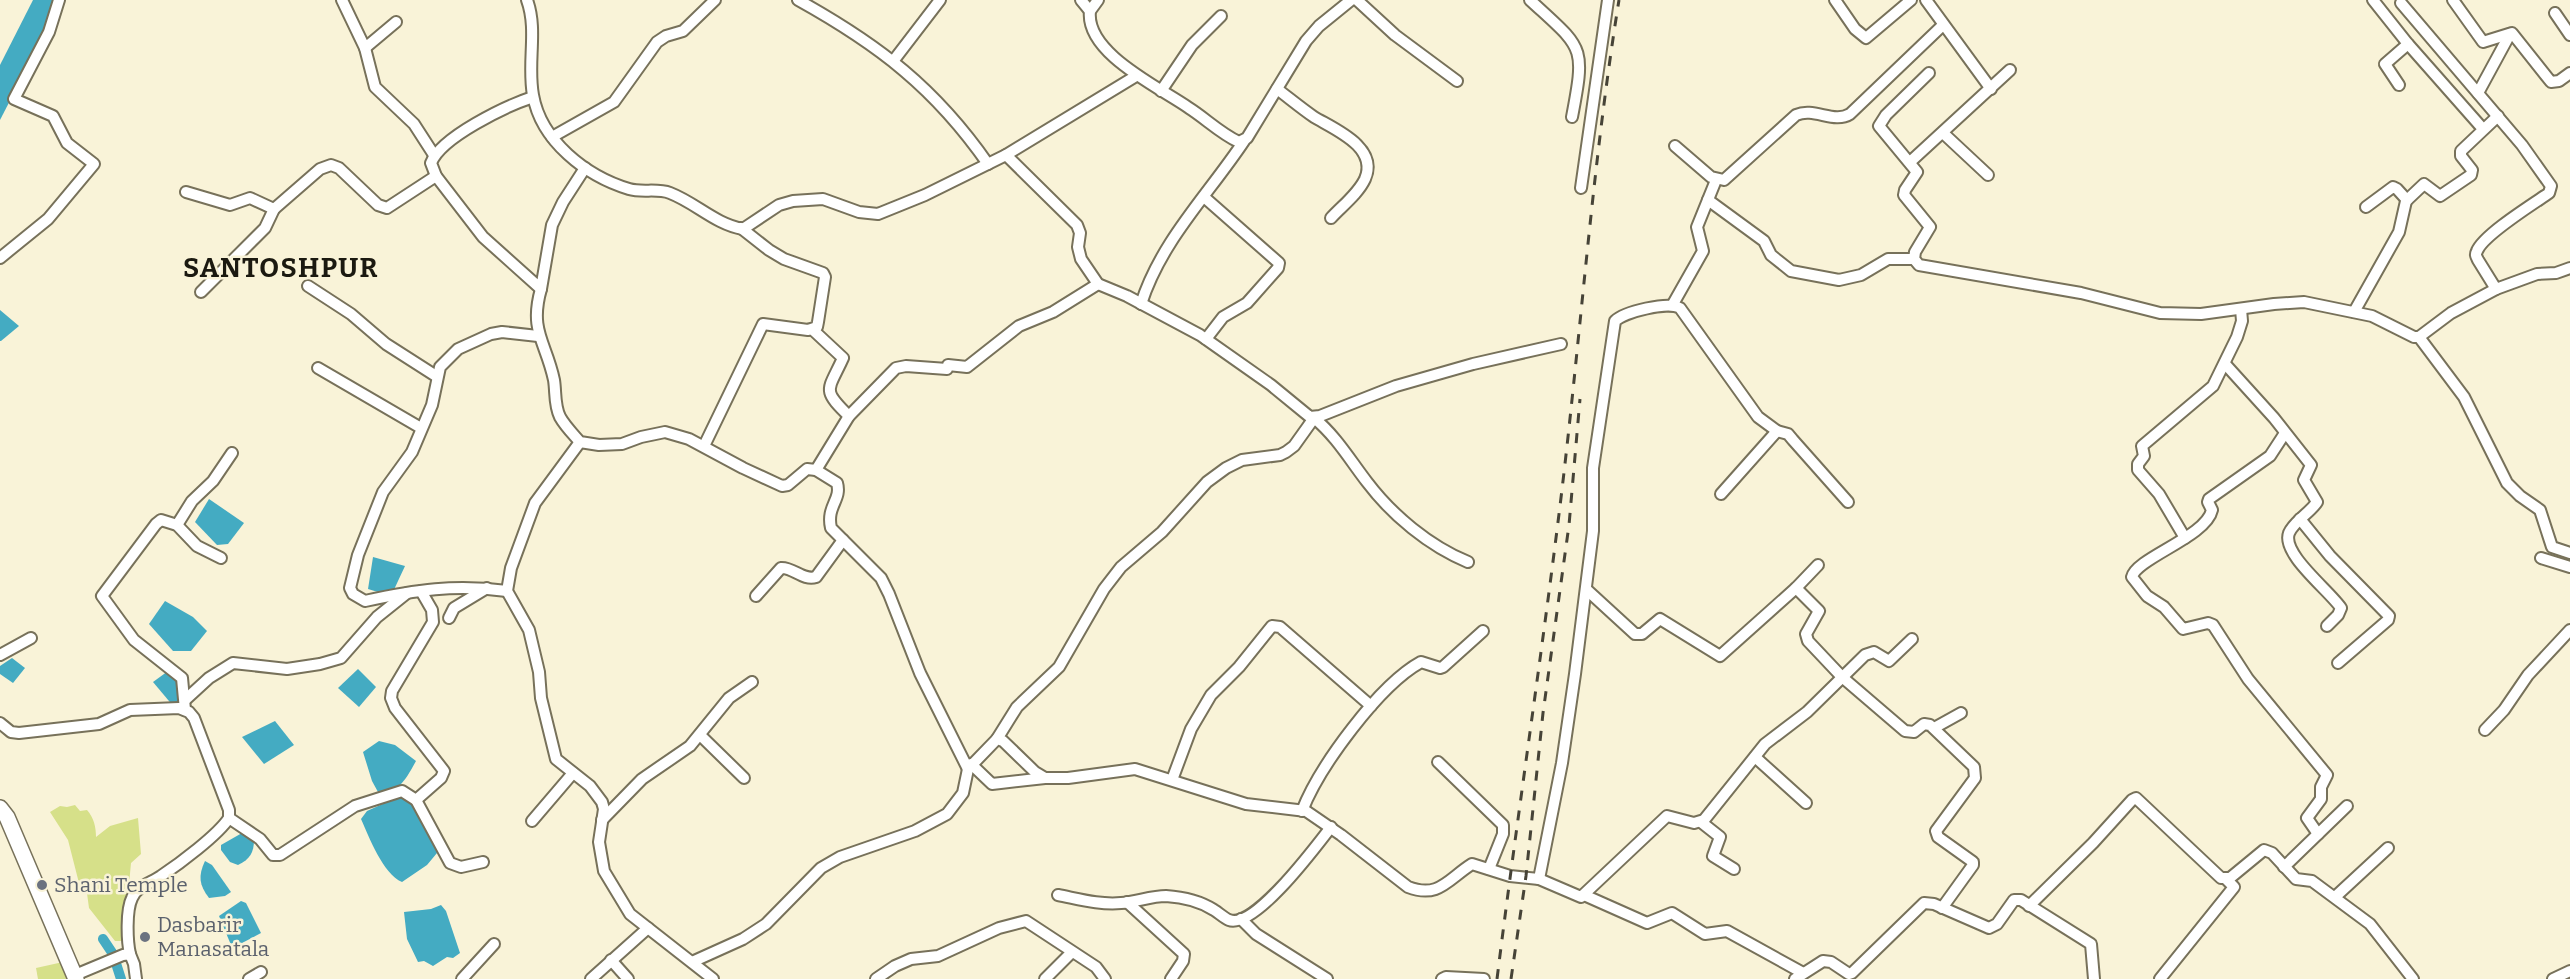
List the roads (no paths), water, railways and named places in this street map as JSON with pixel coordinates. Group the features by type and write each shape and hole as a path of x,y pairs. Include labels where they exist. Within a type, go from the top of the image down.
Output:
{"main road":[{"path":"0,808 7,817 76,977"}],"street":[{"path":"0,258 48,219 94,164 67,143 53,116 14,99 49,32 59,0"},
{"path":"342,0 365,48 375,87 414,124 434,155"},
{"path":"527,0 533,19 531,75 533,97 552,137 573,160 585,168 631,190 670,193 716,220 741,228 777,254 823,273 825,277 816,326"},
{"path":"552,137 614,102 657,42 666,36 683,31 715,0"},
{"path":"798,0 894,60 944,106 988,164"},
{"path":"894,60 940,0"},
{"path":"1081,0 1090,11 1091,29 1098,40 1136,76 1186,106 1233,139 1244,141"},
{"path":"1090,11 1098,0"},
{"path":"1141,304 1146,286 1177,230 1244,141 1306,41 1319,26 1351,0"},
{"path":"1357,0 1395,35 1457,81"},
{"path":"1530,0 1572,38 1578,48 1580,69 1572,117"},
{"path":"1581,188 1608,0"},
{"path":"1835,0 1855,29 1866,38 1911,0"},
{"path":"1926,0 1991,88"},
{"path":"2373,0 2408,44 2483,129"},
{"path":"2453,0 2483,42 2510,34 2514,35 2551,82 2559,81 2570,73"},
{"path":"2401,3 2522,145 2549,182 2551,189 2477,249 2478,260 2496,289"},
{"path":"2556,13 2570,35"},
{"path":"1161,91 1192,45 1221,16"},
{"path":"365,48 396,22"},
{"path":"1675,146 1716,180 1724,180 1796,115 1809,111 1838,118 1850,114 1943,25"},
{"path":"2478,93 2510,34"},
{"path":"2399,85 2385,64 2408,44"},
{"path":"1910,162 2010,70"},
{"path":"1929,73 1886,115 1879,126 1917,172 1904,195 1930,227 1915,252 1914,259 1926,268 2081,293 2160,313 2201,314 2304,302 2372,316 2414,337 2419,337 2451,313 2496,289 2537,274 2556,273 2570,268"},
{"path":"741,228 752,224 779,205 794,201 823,199 859,212 878,214 925,195 1006,155 1136,76"},
{"path":"1277,89 1314,116 1349,137 1360,148 1366,163 1366,176 1356,191 1331,218"},
{"path":"533,97 501,109 445,144 434,155 431,163 436,176 483,237 541,289"},
{"path":"2355,312 2399,232 2403,207 2407,200 2424,184 2440,196 2471,175 2472,170 2461,156 2461,151 2498,116"},
{"path":"1943,133 1988,176"},
{"path":"1006,155 1077,225 1080,233 1078,247 1081,259 1098,284 1206,339 1314,418 1328,429 1393,513 1453,556 1468,562"},
{"path":"201,291 265,228 274,209 325,165 339,168 384,208 395,204 436,176"},
{"path":"585,168 563,202 552,225 536,307 537,330 553,375 557,410 561,418 580,442 598,445 622,444 641,436 665,432 689,439 782,486 788,485 807,469 816,470 837,483 838,494 830,508 829,519 835,534 881,578 890,594 923,681 970,766 992,784 1045,778 1068,778 1134,769 1174,773 1246,804 1304,806 1408,887 1421,892 1436,891 1472,864 1510,876 1539,879 1574,895 1584,895 1647,923 1672,913 1705,934 1727,931 1799,976 1823,960 1831,962 1849,974 1852,973 1918,907 1929,902 1989,928 1997,924 2012,901 2020,900 2091,944 2094,979"},
{"path":"1673,304 1703,251 1697,227 1716,180"},
{"path":"2366,207 2392,188 2397,189 2407,200"},
{"path":"186,192 230,206 250,198 274,209"},
{"path":"1204,197 1279,263 1278,268 1254,296 1240,308 1223,317 1206,339"},
{"path":"1708,200 1764,241 1772,255 1791,271 1839,280 1861,275 1888,259 1914,259"},
{"path":"816,470 849,416 896,368 906,366 967,367 1019,326 1053,312 1098,284"},
{"path":"309,286 351,314 386,344 436,376"},
{"path":"1539,879 1562,763 1587,590 1593,531 1593,468 1613,325 1617,318 1673,304 1680,308 1758,417 1777,431 1788,434 1848,501"},
{"path":"2185,537 2159,494 2137,467 2144,456 2143,444 2213,387 2226,365 2240,328 2241,309"},
{"path":"704,446 763,324 816,326 843,357 829,389 830,397 849,416"},
{"path":"507,591 459,586 415,591 365,601 353,594 350,588 358,555 383,492 407,461 432,405 436,376 446,358 458,349 491,334 537,330"},
{"path":"2419,337 2464,397 2507,483 2514,492 2543,515 2552,547 2570,553"},
{"path":"692,962 743,939 766,924 821,868 840,857 915,831 947,814 963,793 970,766 997,739 1017,707 1059,667 1104,589 1121,567 1162,532 1207,482 1242,460 1280,455 1286,452 1294,446 1314,418 1396,386 1473,364 1561,344"},
{"path":"2226,365 2310,465 2304,480 2317,499 2316,505 2300,519 2289,535 2289,547 2341,608 2338,615 2327,626"},
{"path":"318,368 422,428"},
{"path":"1721,494 1777,431"},
{"path":"2285,433 2270,456 2209,499 2212,513 2185,537 2136,569 2132,577 2147,596 2164,607 2183,629 2208,623 2213,625 2248,679 2327,775 2321,787 2321,799 2307,818 2318,834"},
{"path":"580,442 535,503 511,568 507,591 529,630 555,754 559,762 590,786 602,802 599,842 604,871 626,908 713,979"},
{"path":"177,525 192,501 213,481 232,453"},
{"path":"2300,519 2338,564 2389,616 2388,620 2338,663"},
{"path":"221,558 197,546 177,525 166,520 156,524 102,598 134,640 182,678 185,705 194,718 230,818 260,839 269,852 280,855 365,801 402,791 416,800 450,863 461,867 483,862"},
{"path":"756,596 781,568 789,569 808,578 816,577 843,540"},
{"path":"2541,558 2570,567"},
{"path":"1587,590 1635,634 1642,634 1660,620 1720,656 1796,588 1818,565"},
{"path":"449,618 454,608 487,588"},
{"path":"1796,588 1819,610 1806,634 1808,641 1842,677 1905,731 1914,732 1928,724 1934,728 1974,767 1976,773 1936,831 1938,837 1973,861 1973,865 1942,908"},
{"path":"0,723 11,732 19,733 99,724 130,710 185,705 209,678 233,663 287,669 341,658 377,617 415,591"},
{"path":"415,591 432,610 433,622 392,691 391,698 395,708 444,771 441,778 416,800"},
{"path":"1174,773 1191,729 1211,695 1239,667 1272,626 1280,627 1371,706"},
{"path":"2485,730 2504,710 2528,675 2570,630"},
{"path":"1304,806 1311,790 1336,751 1371,706 1415,665 1426,662 1435,667 1443,667 1484,631"},
{"path":"0,655 31,638"},
{"path":"1584,895 1667,816 1694,823 1701,822 1766,744 1807,712 1871,652 1889,661 1912,639"},
{"path":"602,820 642,779 690,746 729,698 752,682"},
{"path":"1934,728 1961,713"},
{"path":"700,735 744,778"},
{"path":"997,739 1003,741 1035,772 1045,778"},
{"path":"1755,757 1806,803"},
{"path":"1438,762 1503,825 1503,834 1489,869"},
{"path":"532,821 573,773"},
{"path":"2029,906 2134,798 2139,800 2218,876 2226,879 2234,887 2160,979"},
{"path":"2284,867 2347,806"},
{"path":"136,979 134,964 126,955 131,899 142,886 161,876 230,818"},
{"path":"1701,822 1720,837 1713,856 1734,869"},
{"path":"1058,895 1094,902 1127,902 1155,896 1180,898 1212,909 1229,920 1241,920 1266,902 1291,879 1331,827"},
{"path":"2335,897 2388,848"},
{"path":"2226,879 2264,850 2272,853 2296,879 2312,881 2377,931 2413,979"},
{"path":"1127,902 1184,954 1183,961 1171,979"},
{"path":"1241,920 1256,934 1327,979"},
{"path":"876,979 894,966 911,959 938,956 999,928 1026,921 1101,971 1105,979"},
{"path":"591,979 648,928"},
{"path":"462,979 494,944"},
{"path":"1045,979 1071,953"},
{"path":"76,977 126,955"},
{"path":"611,960 628,979"},
{"path":"2553,979 2570,971"},
{"path":"249,979 261,972"},
{"path":"1442,979 1446,976 1484,979"}],"water":[{"path":"33,0 62,0 0,120 0,65"},
{"path":"0,310 19,326 1,341 0,341"},
{"path":"209,499 244,523 228,544 217,545 195,522"},
{"path":"373,557 405,566 391,596 368,589"},
{"path":"165,601 193,617 207,631 191,651 173,651 149,624"},
{"path":"12,658 25,668 13,683 0,674 0,666"},
{"path":"175,666 190,697 174,707 153,682"},
{"path":"358,669 376,687 359,707 338,688"},
{"path":"275,721 294,745 264,764 242,737"},
{"path":"379,741 395,745 416,761 401,784 392,791 378,792 363,752"},
{"path":"405,794 417,805 427,820 437,853 427,865 402,882 395,878 383,863 361,819 367,811"},
{"path":"242,833 254,839 254,844 251,855 238,865 230,862 221,850 221,845"},
{"path":"205,861 212,865 231,892 225,896 209,898 203,889 201,880 201,871"},
{"path":"241,901 246,903 261,933 242,943 231,945 219,916"},
{"path":"441,905 446,911 460,953 453,958 447,957 433,966 424,961 418,962 407,939 404,912 431,909"}],"waterway":[{"path":"103,939 113,954 121,979"}],"railway":[{"path":"1497,979 1558,522 1593,195 1619,0"},
{"path":"1511,979 1526,876 1543,713 1569,525 1580,399"}],"place":[{"name":"Shani Temple","path":"42,885"},
{"name":"Dasbarir Manasatala","path":"145,937"}],"district":[{"name":"SANTOSHPUR","path":"281,268"}]}
